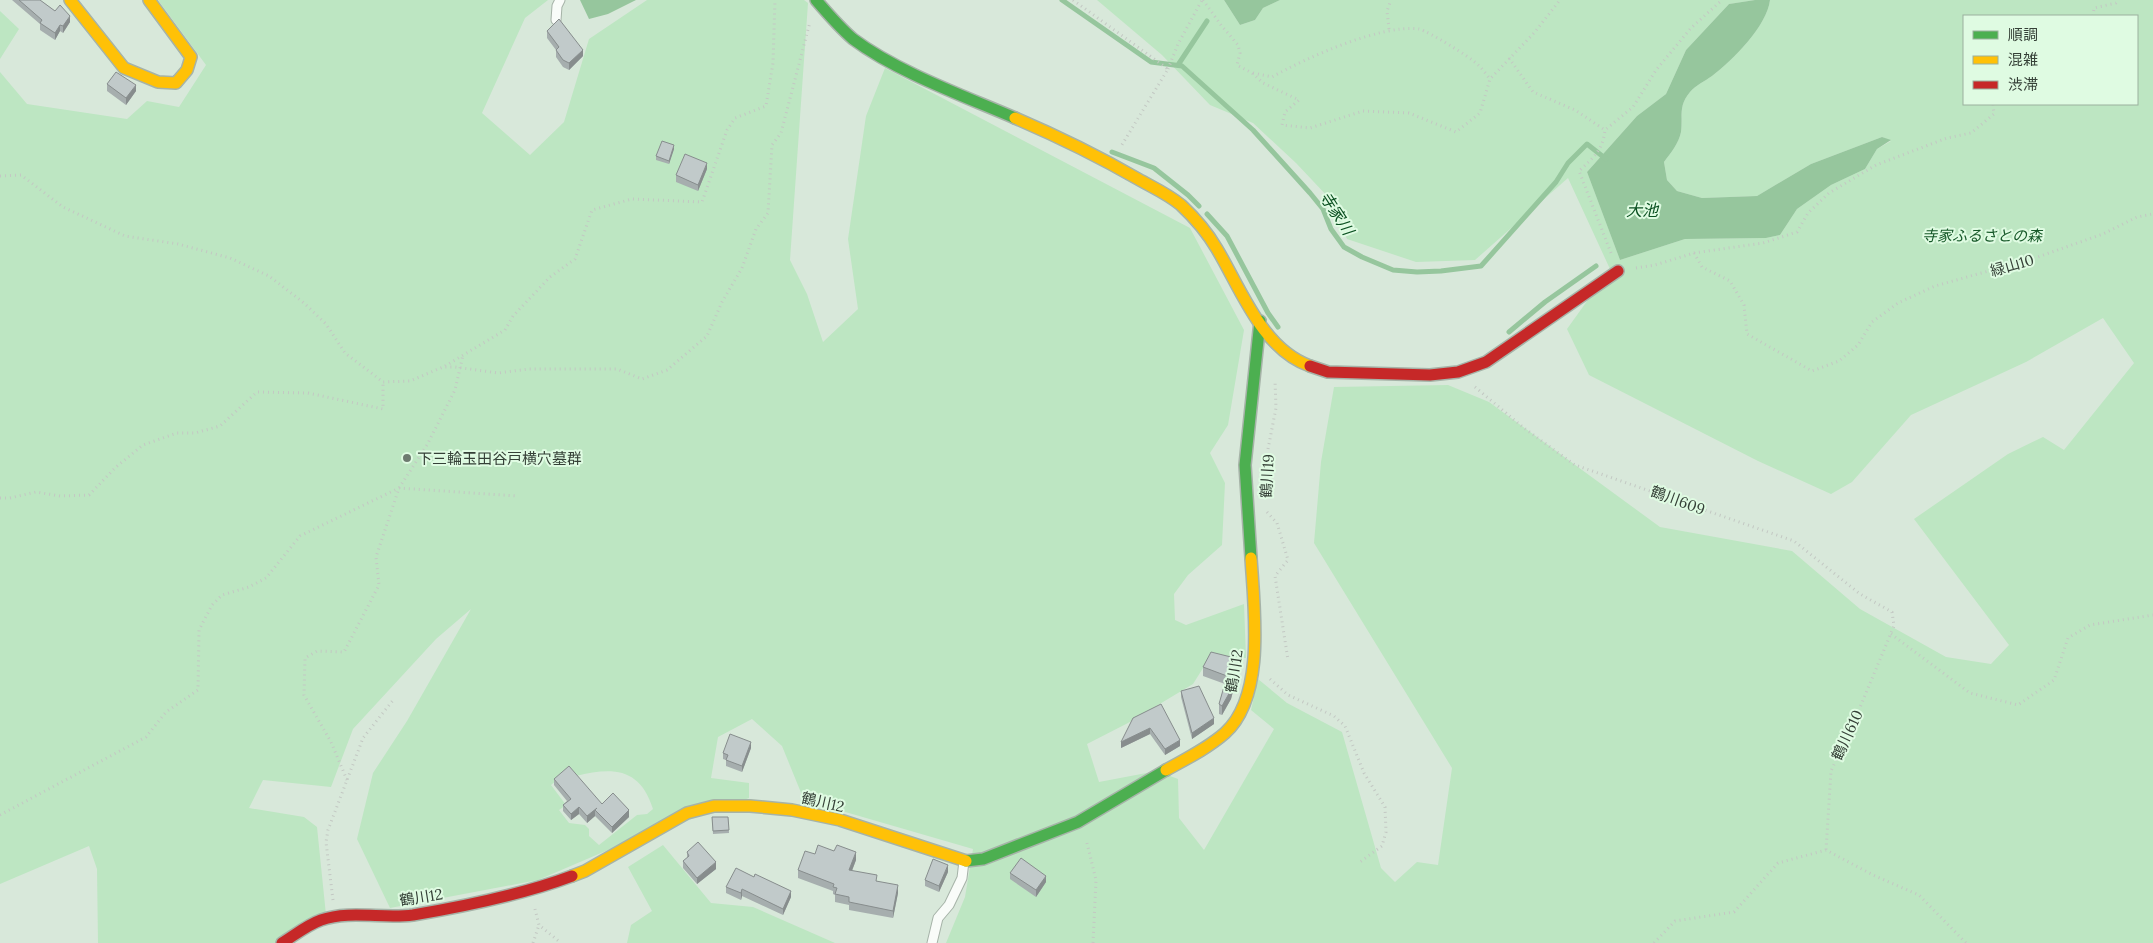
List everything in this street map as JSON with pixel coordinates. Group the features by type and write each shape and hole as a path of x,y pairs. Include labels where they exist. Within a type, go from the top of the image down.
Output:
{"street":[{"path":"70,0 124,68 158,82 176,83 187,70 191,57 149,0"},
{"path":"816,0 842,29 883,58 1111,163 1178,202 1204,227 1260,322 1284,352 1294,360 1316,370 1328,372 1421,374 1458,372 1486,362 1618,270"},
{"name":"鶴川12","path":"282,943 309,925 323,919 411,915 531,891 584,870 687,813 714,806 750,806 792,810 840,820 964,861 983,859 1078,822 1218,739 1236,718 1244,704 1252,669 1254,615 1245,465 1260,322"}],"lane":[{"path":"556,20 557,6 560,0"},
{"path":"932,943 938,918 949,905 962,878 964,861"}],"path":[{"path":"0,176 22,175 63,207 125,236 195,248 230,258 269,276 304,303 326,324 345,353 383,382 410,381 443,367 505,330 514,316 550,277 575,259 592,210 632,199 702,202 727,130 735,118 766,106 773,63 775,0"},
{"path":"1073,0 1168,69"},
{"path":"1111,163 1168,69 1178,44 1203,0 1238,45 1240,53 1237,64 1252,73 1262,83 1299,100 1286,112 1282,125 1310,128 1363,111 1409,113 1456,132 1480,113 1490,79 1534,34 1560,0"},
{"path":"1389,29 1387,11 1391,0"},
{"path":"1722,0 1691,28 1656,70 1633,107 1605,130 1604,143 1594,158 1579,171 1618,270 1655,265 1694,253 1763,243 1797,232 1808,213 1829,193 1876,165 1948,138 1970,133 1994,114 1993,105"},
{"path":"2093,15 2094,8 2116,3 2119,0"},
{"path":"443,367 455,367 498,374 529,369 617,369 642,379 667,370 707,336 722,302 742,268 756,229 768,213 772,145 781,133 810,19"},
{"path":"1252,73 1272,77 1299,62 1389,29 1420,29 1467,56 1478,64 1490,79"},
{"path":"1509,58 1533,92 1575,110 1605,130"},
{"name":"緑山10","path":"1694,253 1702,267 1730,281 1744,305 1747,334 1812,371 1839,361 1858,345 1872,322 1898,303 1935,286 2035,258 2103,234 2137,218 2153,214"},
{"path":"347,780 331,742 304,694 304,658 317,651 344,652 379,585 376,558 399,488 428,445 455,390 463,355"},
{"name":"鶴川609","path":"1458,372 1524,428 1575,465 1794,541 1860,594 1892,612 1894,626"},
{"name":"鶴川19","path":"1267,458 1276,408 1275,379"},
{"path":"0,498 10,498 36,492 60,496 88,495 116,467 144,446 177,433 196,433 220,426 257,392 308,393 383,409 383,382"},
{"path":"0,815 146,737 166,712 198,690 198,630 212,605 222,595 249,587 266,578 300,536 399,488 517,496"},
{"name":"鶴川19","path":"1266,504 1266,512 1277,523 1288,560 1275,576 1288,660"},
{"path":"1891,634 1970,693 2018,705 2054,680 2068,638 2090,626 2153,615"},
{"name":"鶴川610","path":"1826,850 1831,771 1894,626"},
{"path":"1267,675 1276,686 1288,695 1334,716 1345,726 1364,773 1385,807 1386,832 1382,846 1360,862"},
{"path":"335,918 326,842 328,830 363,738 394,699"},
{"path":"1088,843 1096,880 1094,943"},
{"path":"1654,943 1675,921 1734,912 1778,863 1826,850 1873,875 1919,895 1966,943"},
{"path":"531,891 540,925 561,943"},
{"path":"533,943 540,925"}],"green space":[{"name":"寺家ふるさとの森","path":"158,0 548,0 525,18 482,113 530,155 564,122 589,39 647,0 804,0 808,3 790,260 807,294 823,342 858,309 848,239 866,116 885,68 1190,228 1244,330 1228,425 1210,453 1225,483 1222,545 1188,575 1174,594 1175,620 1186,625 1244,604 1246,658 1210,657 1193,684 1128,723 1087,744 1099,782 1157,771 1178,779 1179,818 1204,850 1274,729 1251,710 1258,679 1287,703 1342,732 1381,868 1395,882 1417,862 1438,865 1452,768 1314,543 1321,462 1334,387 1448,385 1489,402 1660,527 1792,551 1860,609 1946,657 1991,664 2009,645 1914,519 2008,454 2043,437 2064,450 2134,363 2103,318 2026,362 1911,415 1852,482 1831,494 1758,461 1589,375 1567,329 1610,269 1568,178 1475,260 1416,262 1347,239 1329,198 1296,163 1253,123 1210,105 1162,55 1097,0 1224,0 1240,25 1255,20 1263,8 1280,0 1755,0 1729,4 1686,50 1666,94 1637,116 1587,172 1620,260 1685,239 1766,238 1780,235 1797,209 1831,185 1865,169 1877,149 1891,141 1882,137 1811,164 1757,196 1702,198 1677,191 1667,180 1664,162 1680,136 1682,107 1686,97 1695,87 1730,61 1748,42 1763,21 1770,0 2153,0 2153,943 946,943 965,897 973,849 804,800 782,746 752,719 718,737 711,778 749,783 749,798 615,847 538,880 390,908 357,839 373,773 407,721 471,609 436,639 353,729 331,787 263,780 249,808 304,817 317,827 326,915 281,943 98,943 97,869 89,846 0,884 0,72 27,104 127,119 147,101 179,107 206,65","holes":["569,770 576,776 601,771 623,773 641,785 653,809 647,814 637,815 599,845 589,836 589,829 585,825 569,823 559,810 566,805 551,785"]},
{"path":"0,11 19,29 0,59"},
{"path":"663,845 711,903 753,907 835,943 627,943 631,925 652,911 628,867"}],"water":[{"path":"580,0 636,0 608,14 589,19"},
{"path":"1224,0 1280,0 1263,8 1255,20 1240,25"},
{"name":"大池","path":"1770,0 1768,10 1756,31 1730,61 1698,85 1686,97 1682,111 1680,136 1664,162 1667,180 1677,191 1702,198 1757,196 1811,164 1882,137 1891,140 1877,149 1865,169 1831,185 1797,209 1780,235 1766,238 1685,239 1620,260 1587,172 1637,116 1666,94 1686,50 1729,4"}],"building":[{"path":"19,0 40,0 55,11 60,5 70,16 63,26 60,25 55,33 40,23 42,20"},
{"path":"559,19 583,50 569,63 563,60 556,50 559,47 547,31"},
{"path":"116,72 136,85 126,98 107,84"},
{"path":"662,141 674,145 669,161 656,156"},
{"path":"685,154 707,163 698,185 676,175"},
{"path":"1211,652 1239,659 1231,690 1222,706 1219,704 1227,676 1203,667"},
{"path":"1199,686 1214,718 1192,733 1181,691"},
{"path":"1161,704 1180,740 1165,749 1150,728 1121,742 1133,718"},
{"path":"730,734 751,742 742,766 726,760 728,755 723,753"},
{"path":"569,766 602,804 613,793 629,810 612,827 595,810 597,808 587,816 579,807 571,814 563,805 571,799 554,779"},
{"path":"712,817 728,817 729,830 713,831"},
{"path":"698,842 716,862 697,878 683,861 689,856 687,852"},
{"path":"818,845 834,851 837,845 856,852 849,870 877,875 876,881 898,885 893,911 849,902 849,897 835,894 837,888 833,887 834,884 798,870 805,851 815,854"},
{"path":"1021,858 1046,876 1036,890 1010,873"},
{"path":"933,859 948,865 939,886 925,880"},
{"path":"736,868 754,877 755,874 791,891 783,909 742,889 741,893 726,887"}],"waterway":[{"name":"寺家川","path":"1062,0 1151,62 1182,66 1253,130 1310,193 1323,209 1331,229 1344,247 1393,270 1441,271 1481,266 1556,182 1568,163 1587,144 1606,159"},
{"path":"1178,65 1207,21"},
{"path":"1112,152 1154,168 1199,206"},
{"path":"1207,214 1227,236 1268,313 1278,327"},
{"path":"1509,332 1545,302 1596,266"}],"traffic: fast":[{"path":"816,0 853,39 871,51 931,83 1015,118"},
{"path":"1251,558 1245,465 1260,321"},
{"path":"966,861 983,859 1078,822 1166,770"}],"traffic: slow":[{"path":"70,0 124,68 158,82 176,83 187,70 191,57 149,0"},
{"path":"1015,118 1108,162 1181,205 1213,243 1254,316 1266,332 1293,358 1310,366"},
{"path":"1166,770 1204,748 1225,733 1238,717 1247,697 1252,675 1255,626 1251,558"},
{"path":"572,876 585,871 687,813 714,806 750,806 792,810 840,820 966,861"}],"traffic: jam":[{"path":"1310,366 1328,372 1430,375 1458,372 1486,362 1618,271"},
{"path":"282,943 311,925 332,917 413,915 494,899 572,876"}],"place":[{"name":"下三輪玉田谷戸横穴墓群","path":"407,458"}]}
